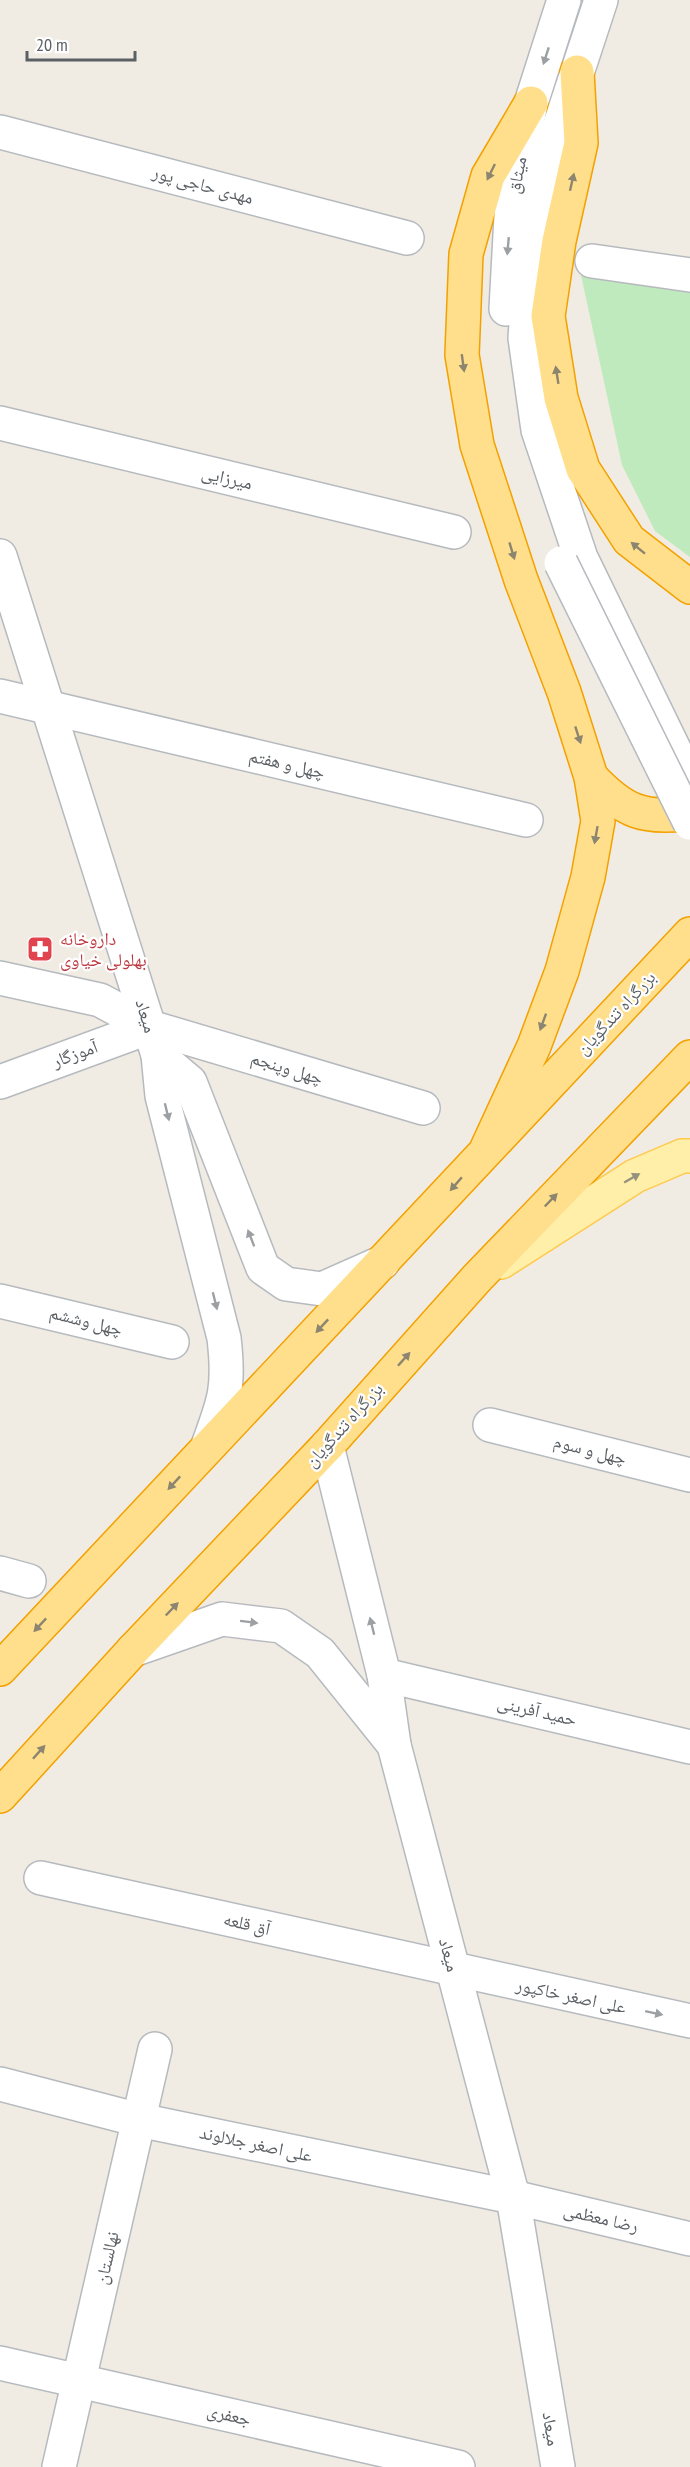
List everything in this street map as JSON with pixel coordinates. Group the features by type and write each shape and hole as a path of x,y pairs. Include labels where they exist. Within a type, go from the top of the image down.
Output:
{"highway":[{"path":"578,72 581,143 559,241 548,315 561,398 583,469 629,540 688,589"},
{"path":"487,1148 534,1046 565,961 588,877 598,821 591,777 564,693 520,580 477,445 462,355 466,254 488,176 531,103"},
{"path":"591,777 611,798 637,812 666,817 690,813"},
{"name":"بزرگراه تندگویان","path":"0,1669 690,933"},
{"name":"بزرگراه تندگویان","path":"0,1796 133,1650 327,1446 477,1278 690,1057"}],"main road":[{"path":"477,1278 635,1176 682,1156 690,1156"}],"street":[{"name":"میثاق","path":"515,347 507,260 512,198 531,103 564,0"},
{"name":"میثاق","path":"515,347 532,240 556,137 601,0"},
{"name":"مهدی حاجی پور","path":"0,132 406,238"},
{"path":"592,261 690,275"},
{"path":"515,347 538,430 581,558 690,782"},
{"path":"515,347 518,433 561,563 690,823"},
{"name":"میرزایی","path":"0,423 454,532"},
{"name":"میعاد","path":"0,556 154,1041 162,1096 224,1338 228,1371 226,1397 207,1448"},
{"name":"چهل و هفتم","path":"0,696 526,820"},
{"path":"0,978 100,1000 154,1041 190,1082 263,1268 286,1284 322,1289 383,1262"},
{"name":"آموزگار","path":"0,1082 154,1041"},
{"name":"چهل وپنجم","path":"154,1041 423,1108"},
{"name":"چهل وششم","path":"0,1301 172,1342"},
{"name":"چهل و سوم","path":"490,1425 690,1475"},
{"name":"میعاد","path":"327,1446 384,1675 394,1745 513,2197 558,2467"},
{"path":"133,1650 222,1619 281,1626 320,1653 394,1745"},
{"name":"حمید آفرینی","path":"384,1675 690,1747"},
{"name":"آق قلعه","path":"41,1878 453,1971"},
{"name":"علی اصغر خاکپور","path":"453,1971 690,2021"},
{"name":"نهالستان","path":"59,2467 155,2049"},
{"name":"علی اصغر جلالوند","path":"0,2084 139,2120 513,2197"},
{"name":"رضا معظمی","path":"513,2197 690,2239"},
{"name":"جعفری","path":"0,2363 458,2467"}],"green space":[{"path":"581,275 690,293 690,557 655,531 622,465"}],"place":[{"name":"داروخانه بهلولی خیاوی","path":"40,949"}]}
